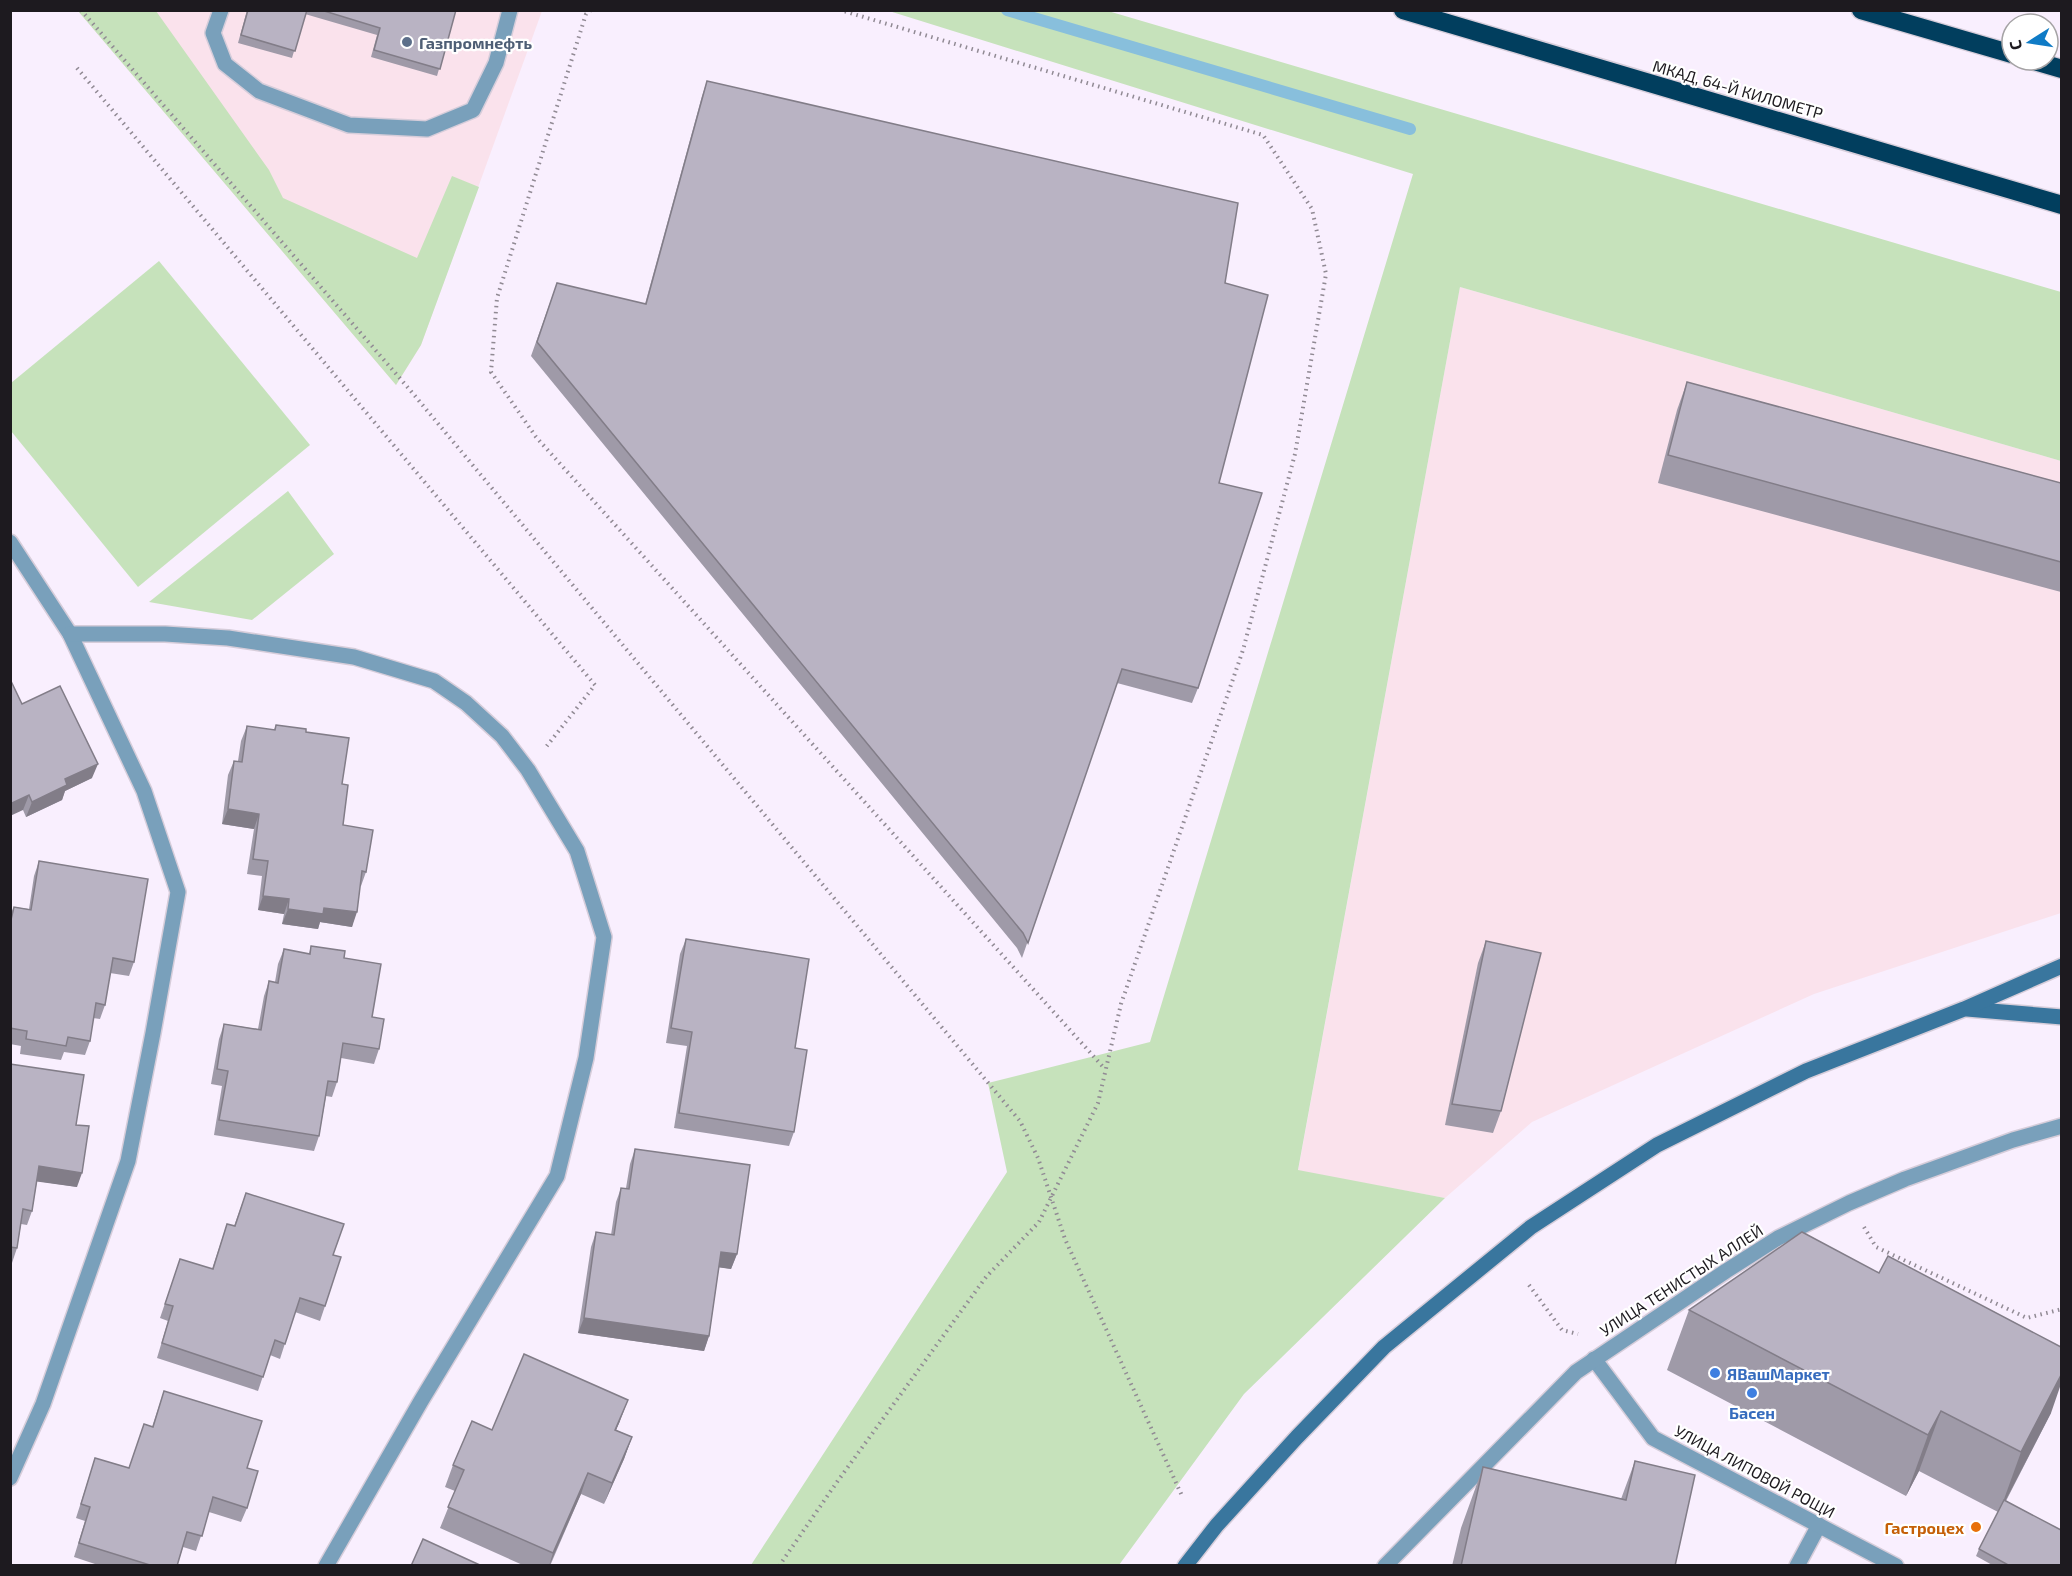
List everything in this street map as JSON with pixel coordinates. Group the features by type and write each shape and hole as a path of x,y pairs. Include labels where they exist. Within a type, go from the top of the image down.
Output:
{"highway":[{"name":"МКАД, 64-Й КИЛОМЕТР","path":"1403,10 2061,205"},
{"path":"1862,10 2000,50"}],"street":[{"path":"221,10 213,33 225,64 260,91 349,125 426,129 473,110 496,63 510,10"},
{"path":"10,542 70,634 144,792 178,892 128,1161 43,1404 10,1478"},
{"path":"70,634 165,634 228,638 354,657 434,681 466,703 501,736 528,770 576,851 604,937 586,1058 557,1176 421,1401 326,1566"},
{"path":"1185,1566 1217,1525 1289,1445 1384,1347 1531,1227 1657,1145 1806,1071 1964,1009 2061,966"},
{"path":"1964,1009 2061,1017"},
{"name":"УЛИЦА ТЕНИСТЫХ АЛЛЕЙ","path":"1385,1566 1576,1372 1778,1238 1849,1203 1905,1179 2013,1140 2061,1126"},
{"name":"УЛИЦА ЛИПОВОЙ РОЩИ","path":"1594,1359 1653,1438 1896,1566"},
{"path":"1797,1566 1819,1525"}],"path":[{"path":"81,10 410,390 1020,1122 1038,1158 1065,1239 1183,1498"},
{"path":"591,10 586,14 496,298 491,372 536,437 1106,1070"},
{"path":"779,1566 986,1276 1040,1222 1098,1103 1121,1004 1243,650 1295,454 1326,274 1312,209 1263,135 840,10"},
{"path":"77,68 595,685 528,770"},
{"path":"1849,1203 1876,1246 2027,1318 2061,1309"}],"shaded area":[{"path":"78,11 542,11 421,345 396,385"},
{"path":"1460,287 2061,461 2061,913 1814,994 1532,1122 1445,1198 1298,1171"}],"green space":[{"path":"78,11 156,11 269,170 283,198 417,258 452,176 479,187 421,345 396,385"},
{"path":"889,11 1108,11 2061,292 2061,461 1460,287 1298,1170 1445,1198 1244,1394 1119,1565 751,1565 1007,1172 988,1083 1150,1042 1413,174"},
{"path":"159,261 310,445 138,587 11,431 11,383"},
{"path":"288,491 334,554 252,620 149,602"}],"building":[{"path":"248,10 307,10 295,51 241,35"},
{"path":"321,10 456,10 440,69 374,50 380,28"},
{"path":"707,81 1238,203 1225,283 1268,295 1219,483 1262,493 1198,688 1122,669 1028,943 1023,933 537,342 557,283 646,304"},
{"path":"1687,382 2061,483 2061,562 1668,455"},
{"path":"10,679 22,704 60,686 98,764 65,779 67,785 32,802 29,795 10,804"},
{"path":"276,725 349,738 342,784 348,785 343,825 373,830 366,872 362,871 357,912 324,908 323,914 288,909 289,899 263,896 268,861 253,859 259,814 228,809 234,761 242,762 247,726 275,730"},
{"path":"39,861 148,879 134,962 113,958 105,1005 96,1003 90,1041 68,1037 66,1046 26,1039 27,1031 10,1028 10,924 14,907 31,910"},
{"path":"686,939 809,959 795,1048 807,1050 794,1132 679,1113 692,1032 671,1028"},
{"path":"1486,941 1541,953 1501,1111 1452,1104"},
{"path":"311,946 345,951 344,958 381,964 372,1017 384,1019 379,1049 343,1043 337,1082 328,1081 319,1136 219,1120 228,1071 217,1069 224,1024 261,1030 269,981 278,983 284,949 310,954"},
{"path":"10,1064 84,1075 76,1125 89,1126 82,1173 39,1166 32,1211 23,1209 17,1248 10,1247"},
{"path":"635,1149 750,1165 737,1254 721,1252 709,1336 584,1318 596,1232 614,1235 621,1188 629,1189"},
{"path":"246,1193 344,1224 333,1255 341,1257 325,1306 300,1298 285,1344 275,1340 263,1377 162,1343 173,1306 165,1304 180,1259 213,1269 227,1224 235,1226"},
{"path":"1802,1232 1879,1273 1888,1256 2061,1347 2061,1375 2021,1452 1941,1411 1928,1435 1689,1310"},
{"path":"524,1354 628,1400 615,1430 632,1437 612,1483 588,1473 553,1553 448,1507 464,1470 453,1465 472,1421 492,1430"},
{"path":"164,1391 262,1421 247,1468 258,1471 247,1508 213,1497 202,1536 187,1532 177,1566 153,1566 79,1543 90,1507 81,1504 95,1458 129,1468 144,1424 153,1427"},
{"path":"1635,1461 1695,1475 1675,1566 1461,1566 1483,1467 1626,1500"},
{"path":"2004,1500 2061,1530 2061,1566 2010,1566 1979,1549"},
{"path":"423,1539 482,1566 411,1566"}],"waterway":[{"path":"1007,10 1410,129"}],"place":[{"name":"Газпромнефть","path":"407,42"},
{"name":"ЯВашМаркет","path":"1715,1373"},
{"name":"Басен","path":"1752,1393"},
{"name":"Гастроцех","path":"1976,1527"}]}
